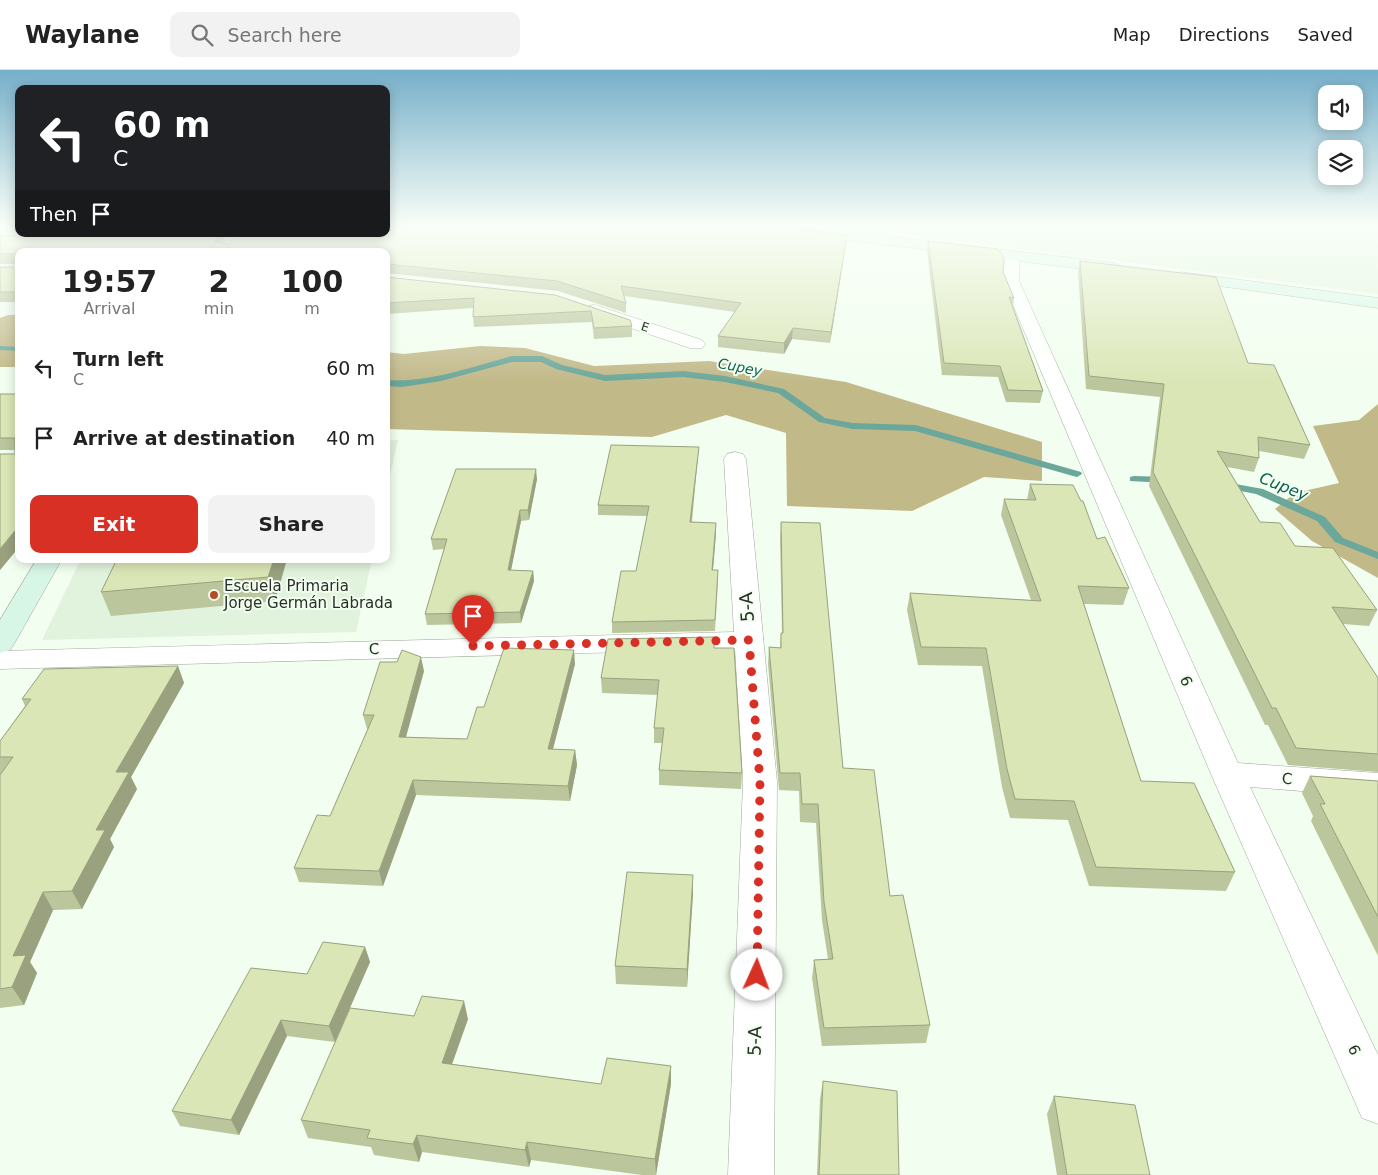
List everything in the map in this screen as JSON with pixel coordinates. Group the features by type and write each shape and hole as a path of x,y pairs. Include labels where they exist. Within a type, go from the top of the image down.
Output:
{"street":[{"name":"6","path":"1011,280 1227,774 1378,1102"},
{"path":"1203,280 1378,303"},
{"name":"E","path":"577,304 696,344"},
{"name":"5-A","path":"735,459 760,782 759,915 751,1175"},
{"path":"0,644 47,563"},
{"name":"C","path":"0,660 749,640"},
{"name":"C","path":"1227,774 1378,785"}],"shaded area":[{"path":"1264,280 1378,280 1378,294"},
{"path":"15,315 15,367 0,367 0,318"},
{"path":"480,346 525,348 594,366 709,361 846,382 1042,442 1042,481 984,477 912,511 787,506 786,433 726,415 652,437 390,429 390,352 404,354"},
{"path":"1378,404 1378,578 1312,541 1275,509 1295,493 1339,483 1313,426 1359,420"},
{"path":"398,440 390,476 390,441"},
{"name":"Escuela Primaria Jorge Germán Labrada","path":"79,563 371,563 356,632 42,640"}],"building":[{"path":"0,280 15,280 15,292 0,292"},
{"path":"390,280 410,280 555,295 630,320 632,326 594,328 591,311 473,317 474,298 390,303"},
{"path":"543,280 840,280 831,332 793,328 784,343 718,336 741,303 621,286 626,303 557,281"},
{"path":"933,280 1006,280 1014,298 1009,297 1043,391 1008,390 1000,366 944,363"},
{"path":"1081,280 1217,280 1248,363 1274,365 1310,445 1258,437 1259,458 1217,451 1260,522 1280,523 1295,546 1333,548 1377,610 1332,607 1378,678 1378,754 1296,748 1276,708 1272,708 1153,472 1164,384 1089,376"},
{"path":"0,394 15,394 15,438 0,438"},
{"path":"611,445 699,447 690,522 716,523 712,570 718,570 715,620 612,622 621,571 636,571 649,506 598,505"},
{"path":"0,454 15,454 15,531 0,549"},
{"path":"456,469 536,469 528,510 520,510 508,570 533,571 520,612 425,614 447,539 431,539"},
{"path":"1030,484 1073,485 1081,501 1083,501 1097,539 1105,537 1129,588 1078,586 1141,781 1194,783 1235,872 1096,867 1074,801 1015,799 1007,769 986,648 921,647 910,593 1041,601 1004,499 1036,500"},
{"path":"781,522 820,523 843,768 874,770 890,896 903,895 930,1025 824,1028 814,960 833,959 824,902 818,804 802,804 800,773 780,773 769,647 781,648 781,633 783,633"},
{"path":"115,563 273,563 268,577 101,592"},
{"path":"714,637 714,648 734,648 742,773 659,770 664,728 654,728 659,680 601,678 608,639"},
{"path":"504,648 574,650 548,749 575,750 568,786 413,780 379,871 294,868 317,815 330,816 374,715 363,715 380,662 397,662 402,650 421,657 399,737 467,739 477,707 484,707"},
{"path":"178,666 116,772 129,772 96,830 105,830 72,891 43,892 13,956 26,955 12,987 0,989 0,775 13,757 0,757 0,741 31,699 22,699 44,669"},
{"path":"1310,776 1378,781 1378,917 1320,804 1325,804"},
{"path":"627,872 693,875 687,969 615,966"},
{"path":"323,942 365,947 329,1026 281,1020 231,1120 172,1111 251,968 307,974"},
{"path":"422,996 464,1001 442,1063 601,1084 607,1058 671,1066 655,1159 527,1142 525,1150 417,1135 413,1144 367,1138 370,1130 301,1120 350,1008 414,1016"},
{"path":"823,1081 897,1091 899,1175 819,1175"},
{"path":"1054,1096 1135,1105 1150,1175 1067,1175"}],"waterway":[{"name":"Cupey","path":"0,348 15,349"},
{"name":"Cupey","path":"390,383 402,384 441,378 512,359 542,359 559,367 605,378 683,374 725,379 781,391 822,420 852,426 916,428 1077,474"},
{"name":"Cupey","path":"1134,479 1167,480"},
{"name":"Cupey","path":"1224,485 1259,491 1321,519 1339,540 1378,556"}],"place":[{"name":"Escuela Primaria Jorge Germán Labrada","path":"214,595"}],"route":[{"path":"473,646 749,640 760,782 757,975"}]}
